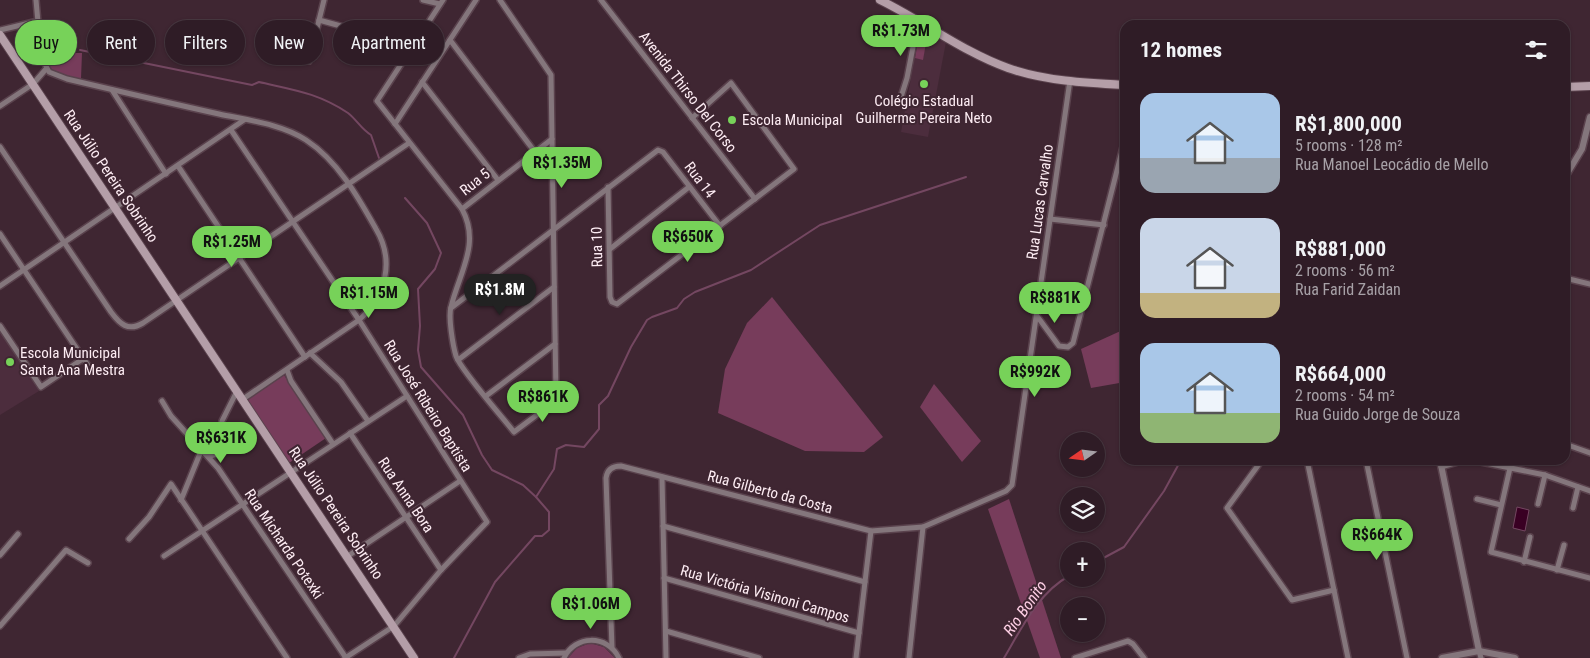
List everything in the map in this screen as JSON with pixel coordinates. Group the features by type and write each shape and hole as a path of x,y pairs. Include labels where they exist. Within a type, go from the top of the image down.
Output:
{"main road":[{"path":"880,0 1006,67 1030,74 1120,85"},
{"name":"Rua Júlio Pereira Sobrinho","path":"0,35 414,658"},
{"path":"1570,87 1590,86"}],"street":[{"path":"36,0 38,20"},
{"path":"319,20 324,0"},
{"path":"423,0 442,2 430,20"},
{"path":"395,124 476,0"},
{"path":"400,65 376,101 462,209 469,227 470,248 450,308 458,360 514,432 550,405 555,399 550,75 500,0"},
{"name":"Avenida Thirso Del Corso","path":"601,0 755,199"},
{"path":"901,97 907,78 918,21"},
{"path":"0,30 15,26"},
{"path":"450,40 535,152"},
{"path":"45,65 46,69 61,77 287,131 306,140 323,153 349,184 382,239 386,259 380,294 372,307 359,320 243,399"},
{"path":"0,106 33,84 46,69"},
{"name":"Rua Lucas Carvalho","path":"923,527 1006,491 1012,485 1070,80"},
{"path":"422,82 498,180"},
{"path":"692,118 731,83 794,169 720,226"},
{"path":"112,90 166,174"},
{"path":"1570,168 1582,149 1590,118"},
{"path":"0,286 244,120"},
{"name":"Rua José Ribeiro Baptista","path":"231,130 359,320 486,522 441,570"},
{"name":"Rua 5","path":"462,209 552,139"},
{"path":"0,147 111,312 122,325 135,327 410,143"},
{"name":"Rua 14","path":"608,187 660,150 720,226"},
{"path":"1036,315 1056,343 1062,347 1068,347 1076,336 1120,159"},
{"path":"178,166 238,258 308,355 346,388 368,421"},
{"path":"450,308 608,187"},
{"name":"Rua 10","path":"608,187 610,297 614,304 621,302 720,226"},
{"path":"610,249 689,187"},
{"path":"1050,219 1104,225"},
{"path":"0,234 89,367"},
{"path":"1570,279 1590,284"},
{"path":"458,360 554,287"},
{"path":"0,326 40,387 84,358"},
{"path":"486,396 555,344"},
{"path":"286,370 295,388 333,444"},
{"path":"181,500 201,451 210,456 218,454 222,421 237,391"},
{"path":"164,556 407,396"},
{"name":"Rua Micharda Potexki","path":"162,401 171,416 218,468 346,658"},
{"name":"Rua Anna Bora","path":"350,433 441,570"},
{"path":"218,468 220,438"},
{"path":"1570,446 1590,453"},
{"path":"1258,465 1227,508 1292,600 1334,590"},
{"path":"1308,465 1348,658"},
{"path":"1367,465 1407,658"},
{"path":"1441,465 1481,658"},
{"path":"1495,465 1545,475 1590,491"},
{"name":"Rua Gilberto da Costa","path":"612,648 606,478 611,468 621,466 871,532 923,527"},
{"path":"1510,468 1491,552 1590,578"},
{"path":"1538,504 1545,475"},
{"path":"662,477 666,658"},
{"path":"348,556 460,481"},
{"path":"129,540 149,517 171,484 287,658"},
{"path":"1573,508 1578,487"},
{"path":"1477,499 1501,505"},
{"path":"663,526 865,582"},
{"path":"909,658 923,527"},
{"path":"856,658 871,532"},
{"path":"0,555 18,534"},
{"path":"1524,562 1530,537"},
{"path":"1558,570 1564,545"},
{"path":"0,626 66,550 88,563"},
{"path":"346,658 394,626 441,570"},
{"name":"Rua Victória Visinoni Campos","path":"664,578 859,633"},
{"path":"666,631 759,658"},
{"path":"519,658 530,654 565,656 579,642 596,640 612,648 619,658"},
{"path":"1075,658 1131,642 1144,658"},
{"path":"1442,658 1479,650 1514,658"}],"shaded area":[{"name":"Colégio Estadual Guilherme Pereira Neto","path":"920,29 946,42 928,137 901,132"},
{"path":"918,41 926,43 923,60 915,58"},
{"path":"77,53 82,53 81,79 66,76 49,66 77,65"},
{"path":"772,297 883,437 864,452 805,451 718,413 725,369 747,323"},
{"path":"1120,331 1120,383 1091,388 1081,349"},
{"name":"Escola Municipal Santa Ana Mestra","path":"0,332 39,391 0,415"},
{"path":"284,375 326,438 289,463 247,400"},
{"path":"934,384 981,441 962,462 920,407"},
{"path":"1009,499 1061,658 1040,658 988,509"},
{"path":"1517,507 1529,510 1525,531 1513,528"},
{"path":"590,643 604,647 615,658 568,658 577,648"}],"waterway":[{"path":"80,50 252,85 259,82 316,97 348,113 371,135 379,158"},
{"path":"454,658 495,582 535,536 542,536 549,530 549,512 536,497 554,469 557,449 566,445 584,447 599,429 599,405 608,396 631,347 647,320 677,308 684,299 695,292 751,270 820,225 966,177"},
{"path":"405,198 427,223 441,253 435,269 418,289 420,326 418,350 421,367 463,415 482,455 492,470 523,485 536,497"},
{"name":"Rio Bonito","path":"1105,557 1124,547 1164,491 1178,465"},
{"name":"Rio Bonito","path":"1004,658 1040,601 1060,582"}],"place":[{"name":"Colégio Estadual Guilherme Pereira Neto","path":"924,84"},
{"name":"Escola Municipal","path":"732,120"},
{"name":"Escola Municipal Santa Ana Mestra","path":"10,362"}]}
